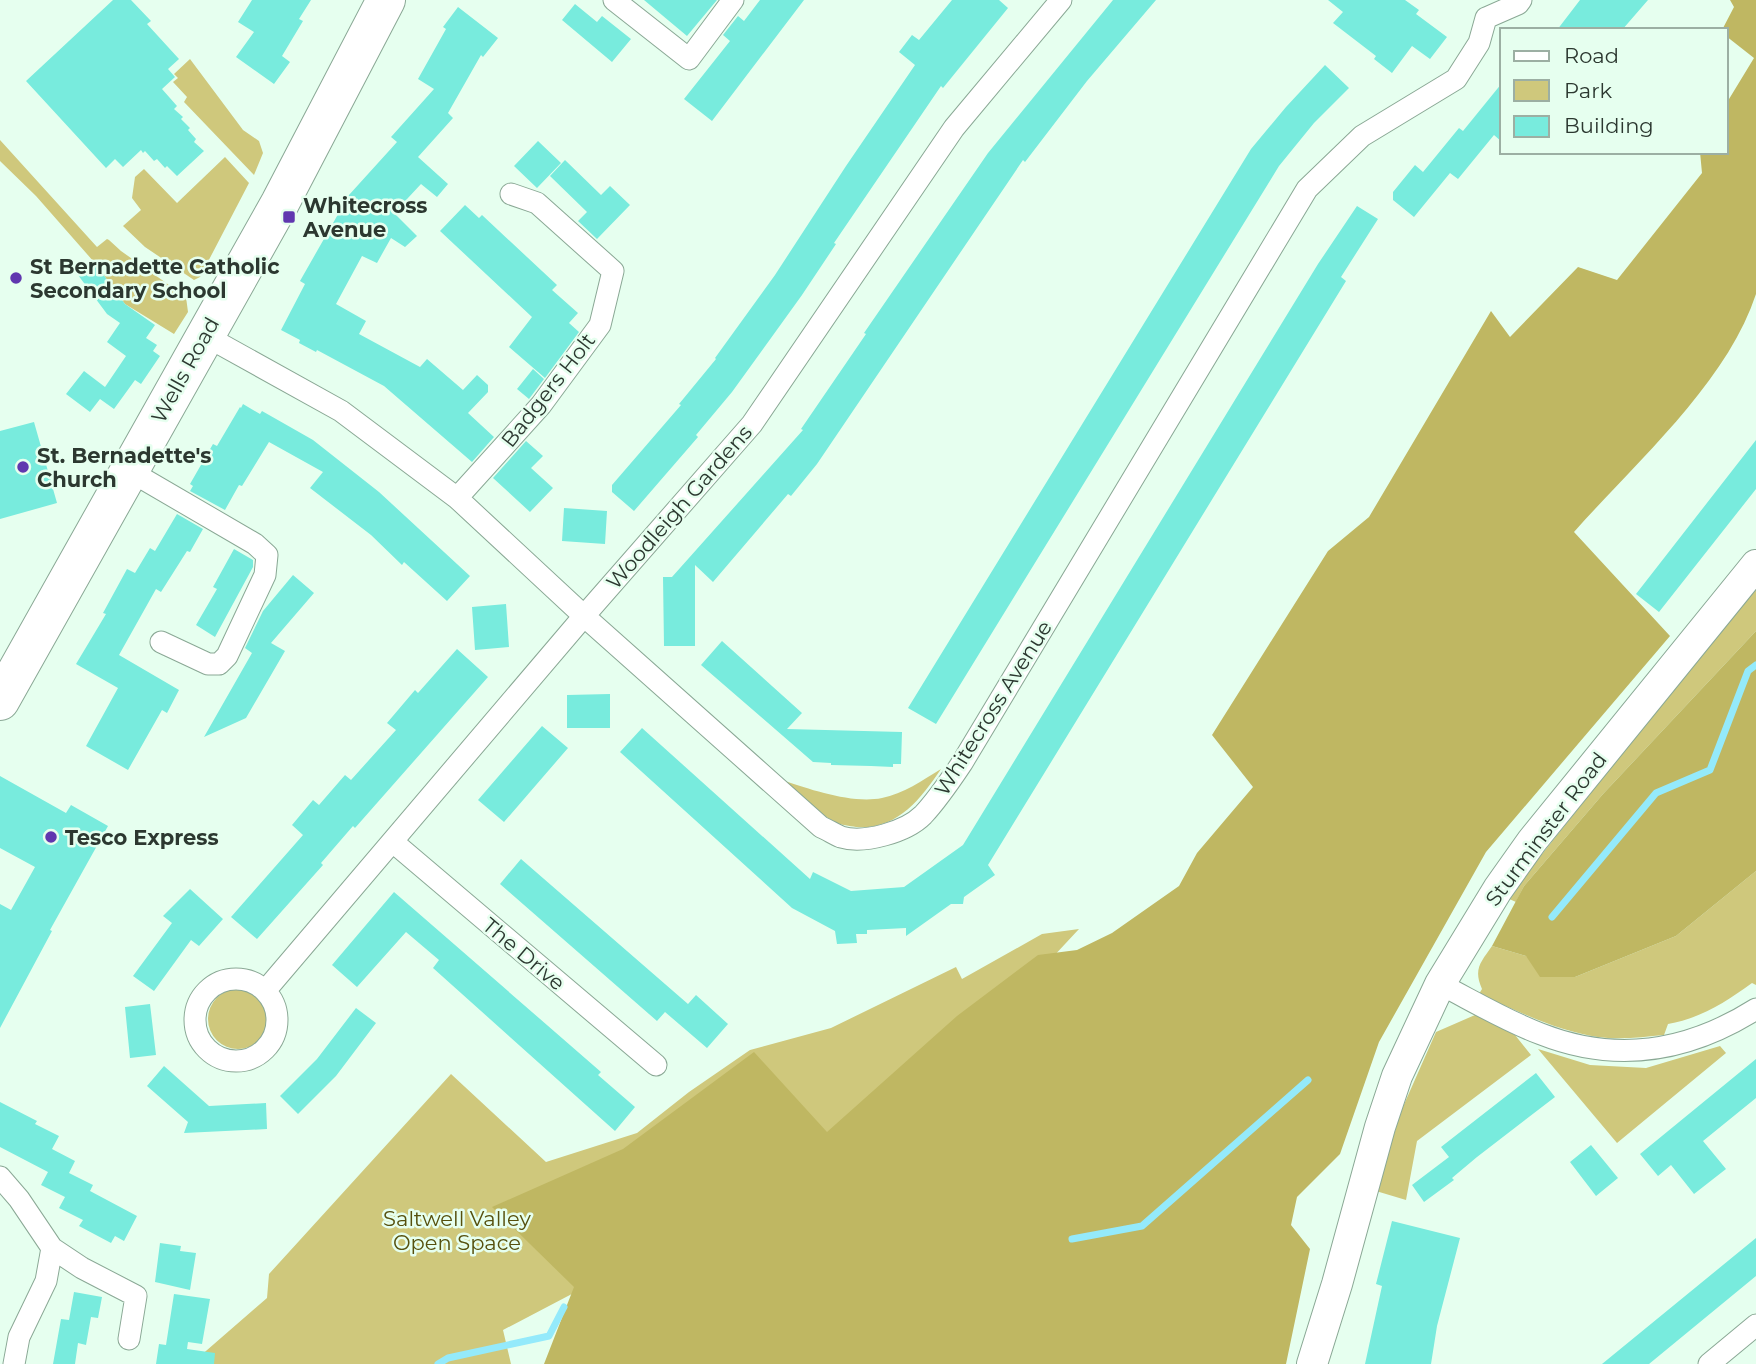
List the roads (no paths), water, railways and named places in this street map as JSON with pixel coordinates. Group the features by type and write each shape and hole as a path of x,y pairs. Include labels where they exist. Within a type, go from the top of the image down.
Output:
{"highway":[{"name":"Wells Road","path":"0,701 294,177 386,0"}],"street":[{"path":"614,0 689,59 733,0"},
{"name":"Woodleigh Gardens","path":"265,991 584,616 752,424 954,128 1061,0"},
{"path":"1482,9 1518,4 1521,0"},
{"name":"Whitecross Avenue","path":"204,335 341,411 457,498 584,616 821,827 843,838 876,837 901,829 921,817 962,763 1307,189 1362,135 1456,79 1479,43 1482,9"},
{"name":"Badgers Holt","path":"457,498 541,405 600,324 613,271 537,203 511,194"},
{"path":"128,470 255,544 267,555 265,575 227,656 219,664 208,664 161,642"},
{"name":"Sturminster Road","path":"1312,1364 1388,1102 1397,1076 1440,984 1498,889 1532,841 1756,565"},
{"name":"The Drive","path":"393,842 656,1065"},
{"path":"1440,984 1541,1034 1587,1048 1641,1051 1692,1040 1704,1037 1756,1009"},
{"path":"0,1177 19,1199 52,1248 82,1268 136,1296 129,1339"},
{"path":"13,1364 19,1337 46,1281 52,1248"},
{"path":"1709,1364 1756,1325"}],"waterway":[{"path":"1552,917 1656,793 1710,770 1748,671 1756,665"},
{"path":"1072,1239 1142,1226 1308,1080"},
{"path":"438,1364 448,1358 549,1336 564,1307"}],"place":[{"name":"Whitecross Avenue","path":"289,217"},
{"name":"St Bernadette Catholic Secondary School","path":"16,278"},
{"name":"St. Bernadette's Church","path":"23,467"},
{"name":"Tesco Express","path":"51,837"}],"park label":[{"name":"Saltwell Valley Open Space","path":"457,1230"}]}
